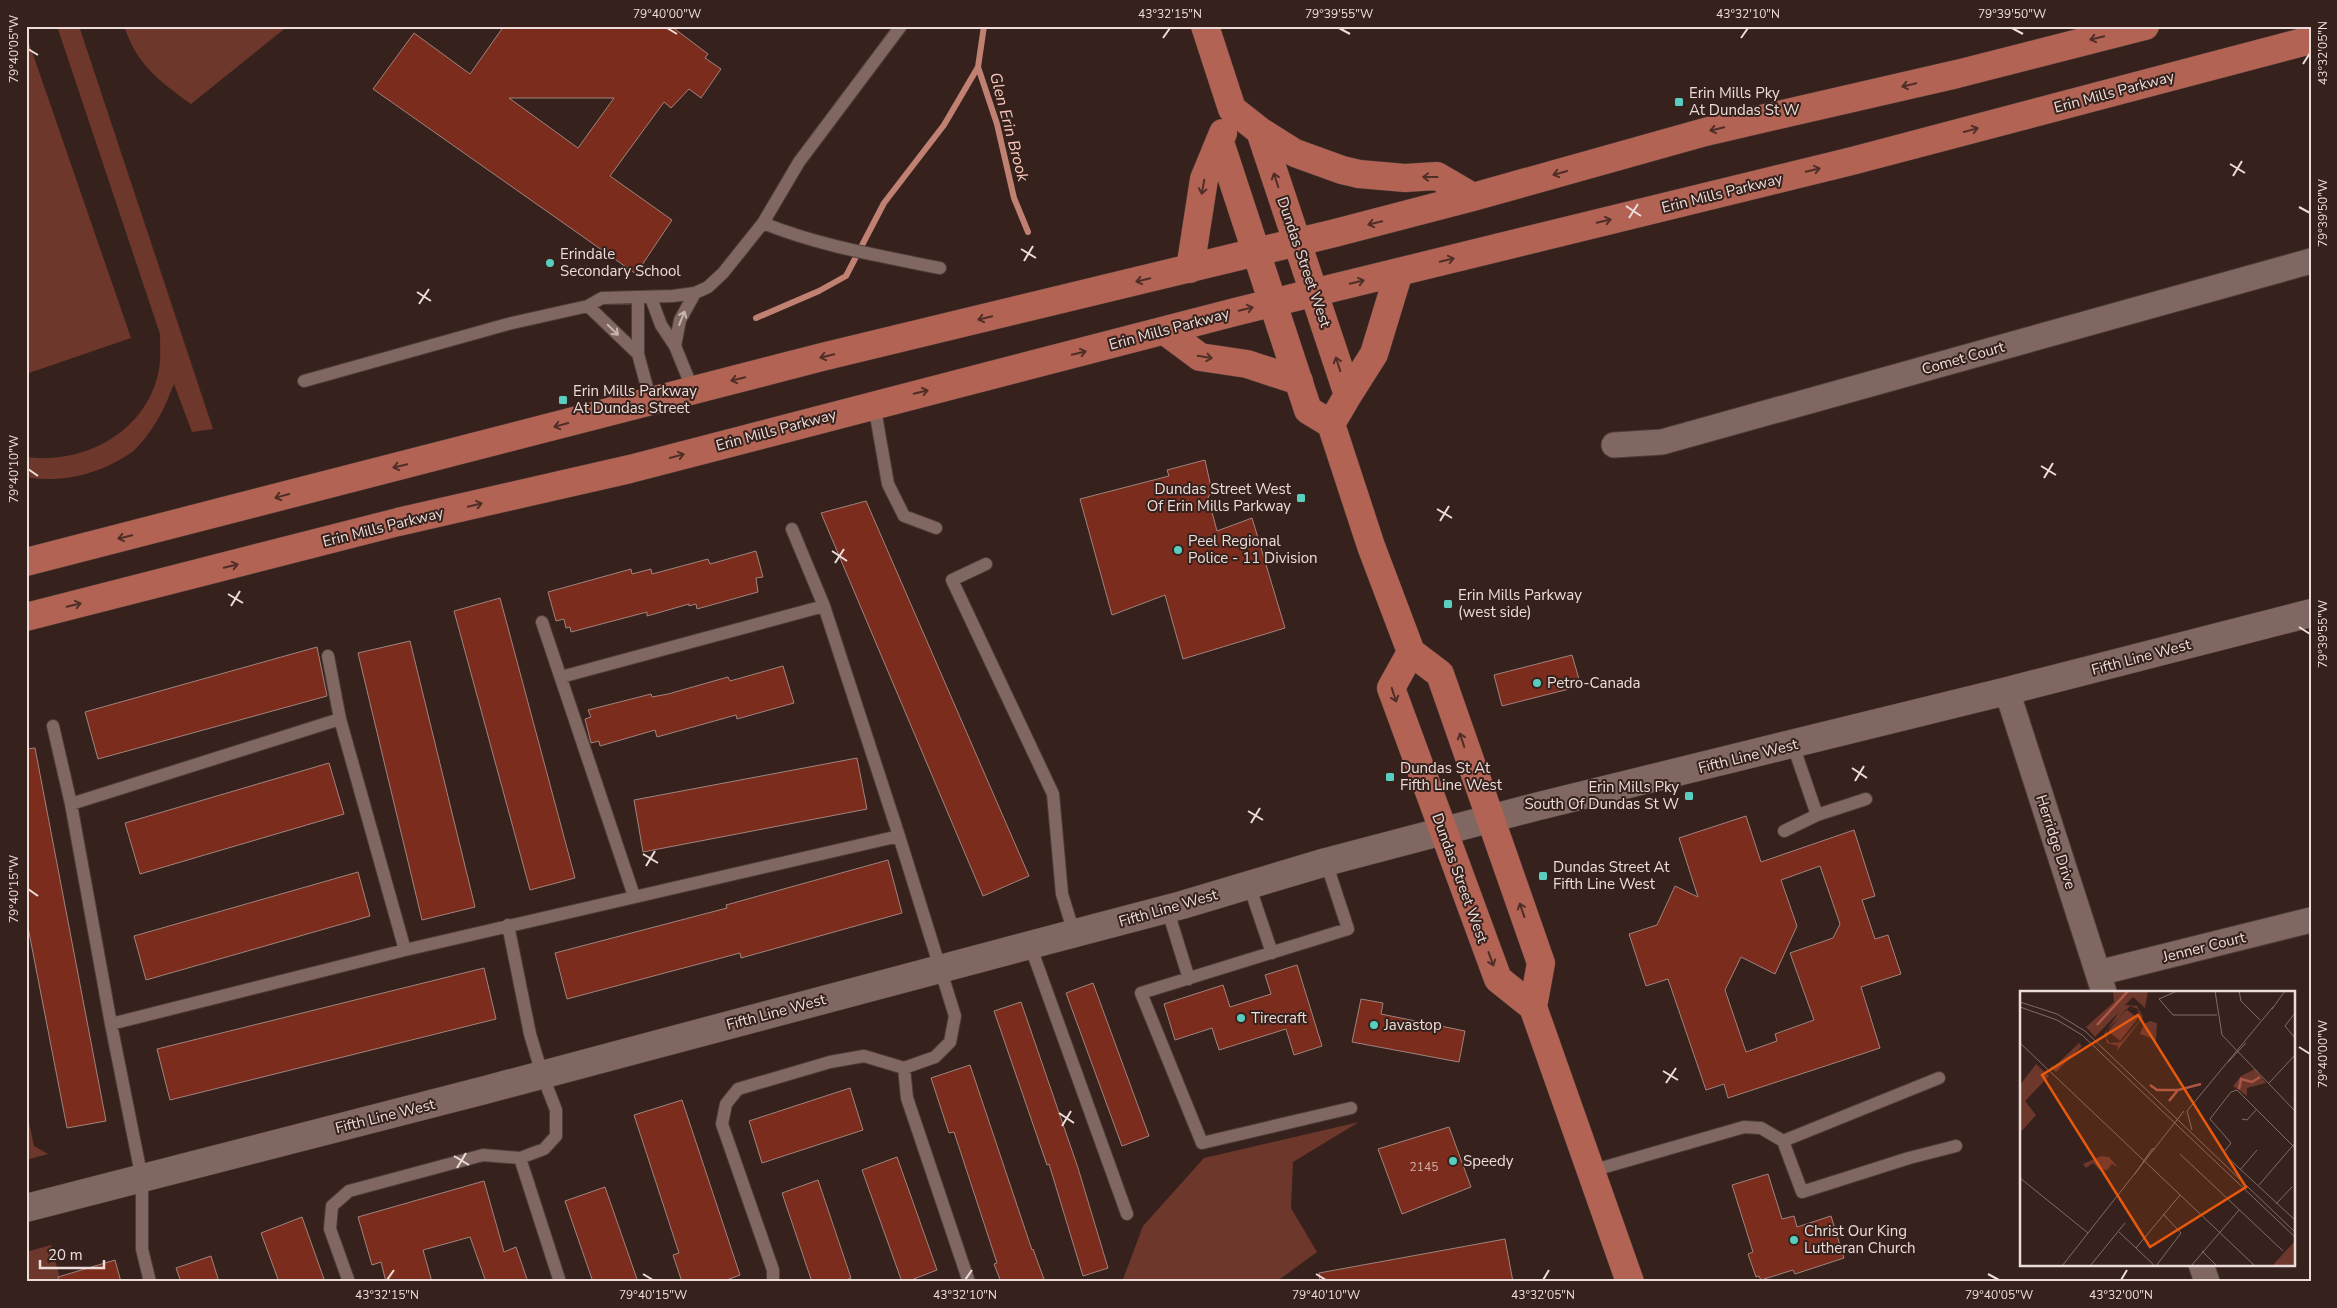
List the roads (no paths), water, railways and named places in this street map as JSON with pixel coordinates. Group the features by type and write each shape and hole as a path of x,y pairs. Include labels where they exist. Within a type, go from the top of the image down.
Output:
{"main road":[{"path":"1205,26 1232,109 1260,131 1295,153 1342,170 1359,174 1405,178 1437,176 1473,197"},
{"path":"26,562 693,390 1296,243 1473,197 1705,132 1957,74 2145,26"},
{"name":"Erin Mills Parkway","path":"26,617 398,522 630,469 874,404 1273,302 1852,161 2311,40"},
{"path":"1190,269 1204,179 1232,109"},
{"name":"Dundas Street West","path":"1260,131 1348,395"},
{"path":"1220,142 1308,410 1331,424 1371,546 1410,652 1440,674 1540,963 1533,1007 1630,1282"},
{"path":"1331,424 1374,354 1399,272"},
{"path":"1165,331 1200,357 1247,364 1299,381"},
{"name":"Dundas Street West","path":"1410,652 1391,688 1498,979 1533,1007"}],"street":[{"name":"Comet Court","path":"1614,445 1662,442 2311,261"},
{"name":"Fifth Line West","path":"26,1208 476,1093 1167,908 1326,862 1490,819 1793,745 2311,613"},
{"name":"Herridge Drive","path":"2008,691 2101,982"},
{"name":"Jenner Court","path":"2101,982 2311,920"},
{"path":"2202,1266 2207,1282"}],"lane":[{"path":"304,381 508,324 588,306 602,298 644,298 695,293 708,287 723,273 762,223 798,162 901,26"},
{"path":"762,223 785,232 869,254 940,268"},
{"path":"675,346 680,320 695,293"},
{"path":"644,298 675,346 693,390"},
{"path":"644,298 638,354 651,402"},
{"path":"588,306 638,354"},
{"path":"874,404 888,484 904,516 936,528"},
{"path":"773,1282 773,1270 722,1124 726,1104 738,1089 830,1062 864,1056 904,1068 935,1057 950,1042 955,1016 824,606 792,529"},
{"path":"986,564 952,580 1053,794 1062,894 1074,933"},
{"path":"561,677 824,606"},
{"path":"542,622 634,896"},
{"path":"328,656 340,719 405,950"},
{"path":"71,804 340,719"},
{"path":"53,726 71,804 110,1024 142,1179 142,1249 150,1282"},
{"path":"1793,745 1817,815"},
{"path":"1784,831 1817,815 1866,799"},
{"path":"110,1024 508,925 899,836"},
{"path":"1326,862 1348,929 1141,993 1202,1143 1350,1108"},
{"path":"1249,885 1272,953"},
{"path":"1167,908 1189,978"},
{"path":"349,1282 330,1229 332,1206 349,1191 484,1155 520,1158 544,1149 556,1136 556,1110 542,1074 530,1034 508,925"},
{"path":"1030,945 1127,1214"},
{"path":"904,1068 907,1098 969,1282"},
{"path":"1784,1141 1939,1078"},
{"path":"1591,1171 1744,1127 1761,1128 1784,1141 1802,1192 1909,1158 1956,1146"},
{"path":"520,1158 560,1282"}],"waterway":[{"name":"Glen Erin Brook","path":"984,26 978,67 997,124 1014,198 1028,232"},
{"path":"756,318 819,291 846,276 884,203 944,125 978,67"}],"place":[{"name":"Erin Mills Pky At Dundas St W","path":"1679,102"},
{"name":"Erindale Secondary School","path":"550,263"},
{"name":"Erin Mills Parkway At Dundas Street","path":"563,400"},
{"name":"Dundas Street West Of Erin Mills Parkway","path":"1301,498"},
{"name":"Peel Regional Police - 11 Division","path":"1178,550"},
{"name":"Erin Mills Parkway (west side)","path":"1448,604"},
{"name":"Petro-Canada","path":"1537,683"},
{"name":"Dundas St At Fifth Line West","path":"1390,777"},
{"name":"Erin Mills Pky South Of Dundas St W","path":"1689,796"},
{"name":"Dundas Street At Fifth Line West","path":"1543,876"},
{"name":"Tirecraft","path":"1241,1018"},
{"name":"Javastop","path":"1374,1025"},
{"name":"Speedy","path":"1453,1161"},
{"name":"Christ Our King Lutheran Church","path":"1794,1240"}]}
